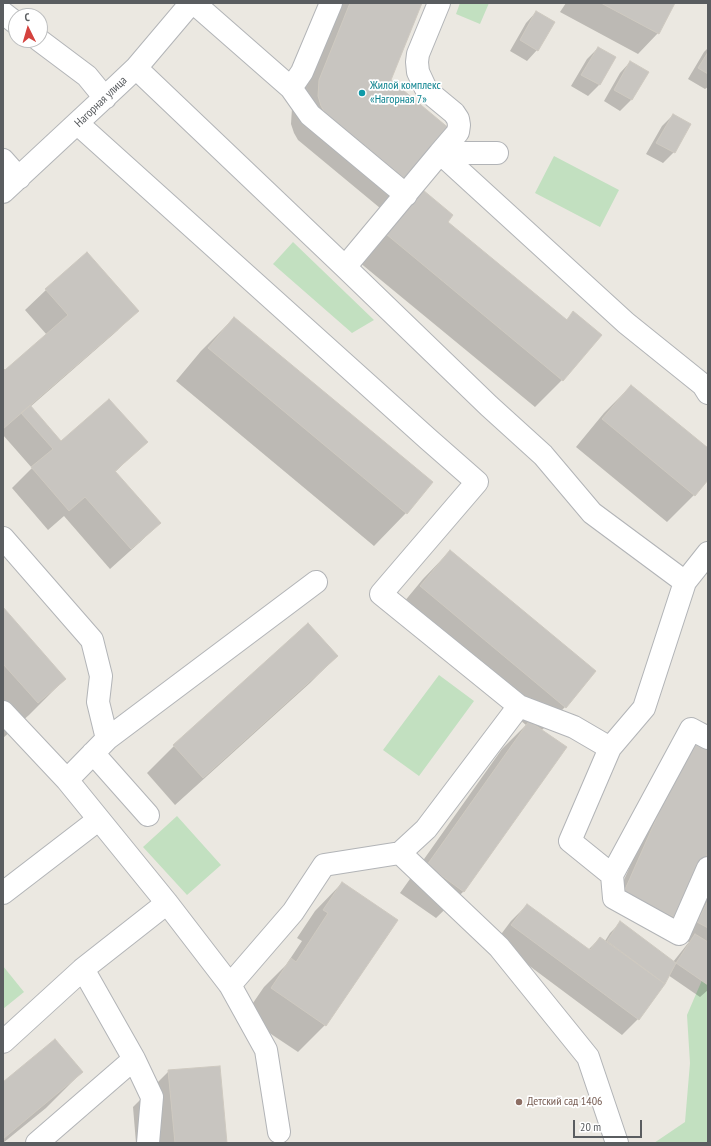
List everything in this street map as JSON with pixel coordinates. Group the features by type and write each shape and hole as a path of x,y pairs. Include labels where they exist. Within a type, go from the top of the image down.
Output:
{"street":[{"name":"Нагорная улица","path":"11,185 78,124 136,68 192,3"},
{"path":"192,3 291,88 310,115 406,195"},
{"path":"291,88 302,72 331,3"},
{"path":"345,267 458,132 458,119 454,113 431,94 425,87 418,72 418,54 439,3"},
{"path":"48,47 87,76 105,98"},
{"path":"136,68 489,406 543,455 592,513 685,582"},
{"path":"78,124 477,482 381,594 519,706 574,728 610,748"},
{"path":"440,153 497,153"},
{"path":"440,153 626,323 706,386"},
{"path":"3,160 11,185"},
{"path":"3,538 92,640 101,676 98,702 100,746 148,815"},
{"path":"612,875 570,841 610,748 644,708 685,582 708,553"},
{"path":"67,780 100,746 316,582"},
{"path":"230,985 293,912 324,865 400,853 426,829 519,706"},
{"path":"3,712 67,780 98,820 167,902 230,985 266,1050 279,1132"},
{"path":"708,738 691,728 612,875 614,898 678,934 708,868"},
{"path":"3,893 98,820"},
{"path":"400,853 499,947 588,1057 617,1143"},
{"path":"3,1042 83,969 167,902"},
{"path":"83,969 134,1059 152,1097 148,1143"},
{"path":"37,1143 134,1059"}],"green space":[{"path":"460,3 489,3 480,24 456,14"},
{"path":"554,156 619,190 600,227 535,193"},
{"path":"293,242 374,320 352,333 273,264"},
{"path":"439,675 474,701 419,776 383,750"},
{"path":"177,816 221,865 187,895 143,847"},
{"path":"3,966 24,992 3,1009"},
{"path":"708,966 708,1143 654,1143 685,1122 690,1063 687,1015"}],"building":[{"name":"Жилой комплекс «Нагорная 7»","path":"350,3 422,3 391,80 451,130 408,181 325,113 321,106 318,96 319,80"},
{"path":"601,3 675,3 659,34"},
{"path":"536,11 555,22 538,51 520,40"},
{"path":"598,47 616,57 600,85 581,75"},
{"path":"708,52 708,74 698,68"},
{"path":"630,61 649,72 632,100 614,90"},
{"path":"673,114 691,124 675,153 656,143"},
{"path":"423,190 453,215 448,222 567,320 573,311 602,335 563,381 386,234"},
{"path":"87,252 139,311 3,429 3,368 5,370 68,315 45,289"},
{"path":"234,317 433,482 407,514 208,348"},
{"path":"631,385 708,448 708,480 695,496 602,419"},
{"path":"109,399 148,442 115,471 161,523 131,549 85,497 69,511 31,467 53,449 21,413 30,405 61,441"},
{"path":"450,550 596,671 566,708 420,586"},
{"path":"3,607 66,679 38,703 3,664"},
{"path":"308,623 338,656 203,778 173,745"},
{"path":"529,721 567,747 464,892 427,865"},
{"path":"691,740 708,748 708,852 679,919 623,894"},
{"path":"342,882 398,920 326,1026 271,988 291,958 296,962 328,913 323,910"},
{"path":"708,901 708,928 697,922"},
{"path":"527,904 590,950 600,937 665,984 639,1020 511,925"},
{"path":"620,921 676,963 665,984 607,941"},
{"path":"695,934 708,942 708,985 676,963"},
{"path":"55,1039 83,1072 3,1139 3,1082"},
{"path":"220,1066 227,1143 175,1143 168,1070"}],"place":[{"name":"Жилой комплекс «Нагорная 7»","path":"362,93"},
{"name":"Детский сад 1406","path":"519,1102"}]}
